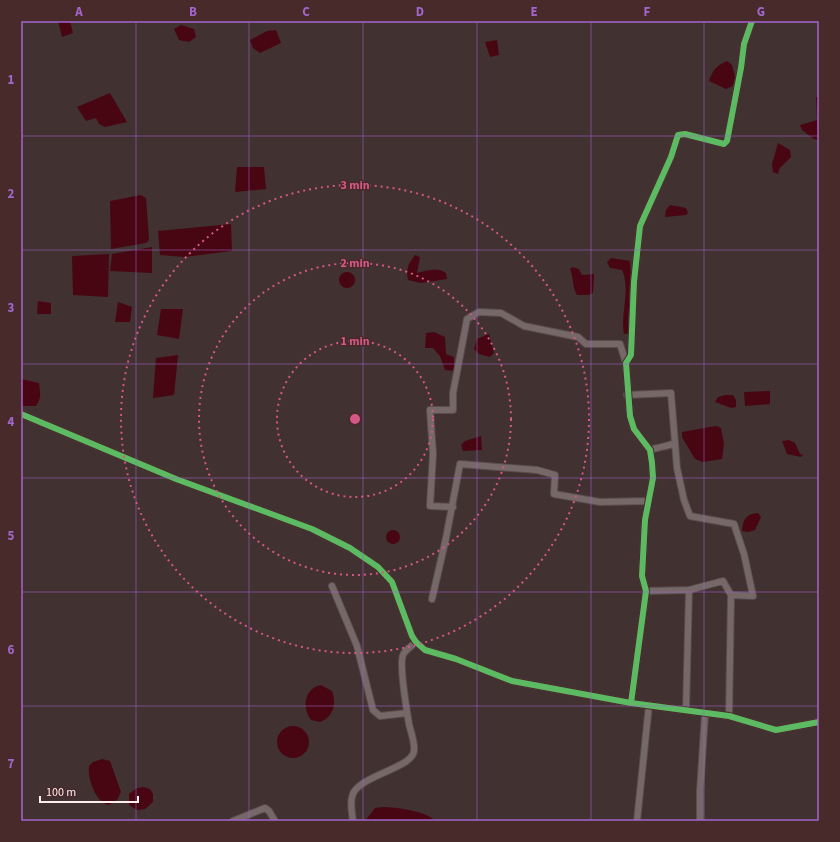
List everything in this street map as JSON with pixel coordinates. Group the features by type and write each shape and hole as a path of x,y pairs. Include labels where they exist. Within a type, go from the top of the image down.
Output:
{"street":[{"path":"626,363 631,355 634,282 640,226 671,157 678,135 685,134 724,144 727,141 744,44 752,21"},
{"path":"452,507 430,506 432,454 430,410 453,410 453,393 467,319 479,312 501,313 524,326 578,337 586,344 620,344 626,363 627,395 630,416 634,429 650,450 653,478 645,520 642,576 646,591 631,703"},
{"path":"627,395 671,393 675,444 684,500 690,516 734,524 744,554 753,596 731,594"},
{"path":"21,414 176,479 264,513 312,529 350,548 378,567 392,582 413,644 425,650 456,659 512,681 631,703 729,716 776,730 819,722"},
{"path":"650,450 675,444"},
{"path":"432,599 460,464 538,470 555,475 554,494 600,502 648,501"},
{"path":"646,591 689,590 723,581 731,594 729,716"},
{"path":"332,586 357,646 374,710 380,716 408,713"},
{"path":"686,710 689,590"},
{"path":"353,821 353,793 361,786 412,757 414,752 414,741 403,680 402,661 404,653 413,644"},
{"path":"637,821 649,705"},
{"path":"700,821 700,791 705,714"},
{"path":"233,821 265,808 269,811 274,821"}],"shaded area":[{"path":"58,21 70,21 73,33 62,37"},
{"path":"181,25 194,29 196,37 189,42 179,40 174,29"},
{"path":"276,30 281,43 260,53 253,48 250,40 267,31"},
{"path":"497,40 499,55 490,57 485,42"},
{"path":"727,61 732,65 735,77 733,86 726,89 709,81 715,69 720,64"},
{"path":"110,93 127,122 105,127 99,124 96,118 86,121 77,107"},
{"path":"816,97 819,97 819,140 814,139 802,130 800,125 817,120"},
{"path":"778,143 790,150 791,157 780,168 778,174 773,172 772,164"},
{"path":"237,167 264,167 266,189 235,192"},
{"path":"141,195 146,198 149,240 146,243 111,249 110,201"},
{"path":"670,205 686,208 688,213 686,215 665,217 666,210"},
{"path":"231,224 232,251 184,257 160,255 158,231"},
{"path":"152,247 152,273 110,271 112,254"},
{"path":"109,254 108,297 73,295 72,256"},
{"path":"415,255 420,257 417,273 439,270 446,273 447,279 421,283 408,280 408,267"},
{"path":"611,258 630,261 631,287 628,334 624,334 623,326 626,293 625,277 622,270 610,268 607,262"},
{"path":"572,267 579,269 582,275 594,274 593,293 588,295 577,295 574,289 570,269"},
{"path":"347,272 354,277 355,280 350,287 347,288 340,283 339,280 344,273"},
{"path":"38,301 51,303 51,314 37,314"},
{"path":"118,302 132,307 130,322 115,322"},
{"path":"161,309 183,309 179,339 157,335"},
{"path":"434,332 445,337 446,354 454,357 454,371 445,370 440,356 433,348 425,348 426,333"},
{"path":"489,334 494,353 490,357 479,354 474,349 477,339"},
{"path":"178,355 174,395 153,398 156,358"},
{"path":"21,379 39,383 40,397 36,406 21,406"},
{"path":"770,391 770,404 745,406 744,392"},
{"path":"733,395 736,400 736,407 731,408 715,402 718,397"},
{"path":"716,426 721,428 724,444 722,459 703,462 695,459 682,437 682,432"},
{"path":"481,436 482,450 463,451 461,445 465,441"},
{"path":"789,440 795,443 800,454 803,455 801,457 787,454 782,441"},
{"path":"758,513 761,517 755,530 748,532 742,531 744,520 748,516"},
{"path":"390,530 396,530 400,534 400,540 396,544 390,544 386,540 386,534"},
{"path":"321,685 332,691 334,705 333,710 328,717 320,722 311,720 306,709 306,699 311,690"},
{"path":"290,726 296,726 306,733 309,742 308,748 302,755 296,758 290,758 280,751 277,745 277,739 284,729"},
{"path":"102,759 110,761 121,792 117,800 109,805 100,800 96,795 89,777 89,766 93,762"},
{"path":"144,787 150,789 153,794 153,802 145,809 137,810 129,805 129,794 137,788"},
{"path":"382,807 418,812 435,821 365,821 375,808"}],"cycle path":[{"path":"631,703 646,591 642,576 645,520 653,478 650,450 634,429 630,416 626,363 631,355 634,282 640,226 671,157 678,135 685,134 724,144 727,141 744,44 752,21"},
{"path":"21,414 176,479 312,529 350,548 378,567 392,582 412,636 425,650 456,659 512,681 631,703 729,716 776,730 819,722"}]}
